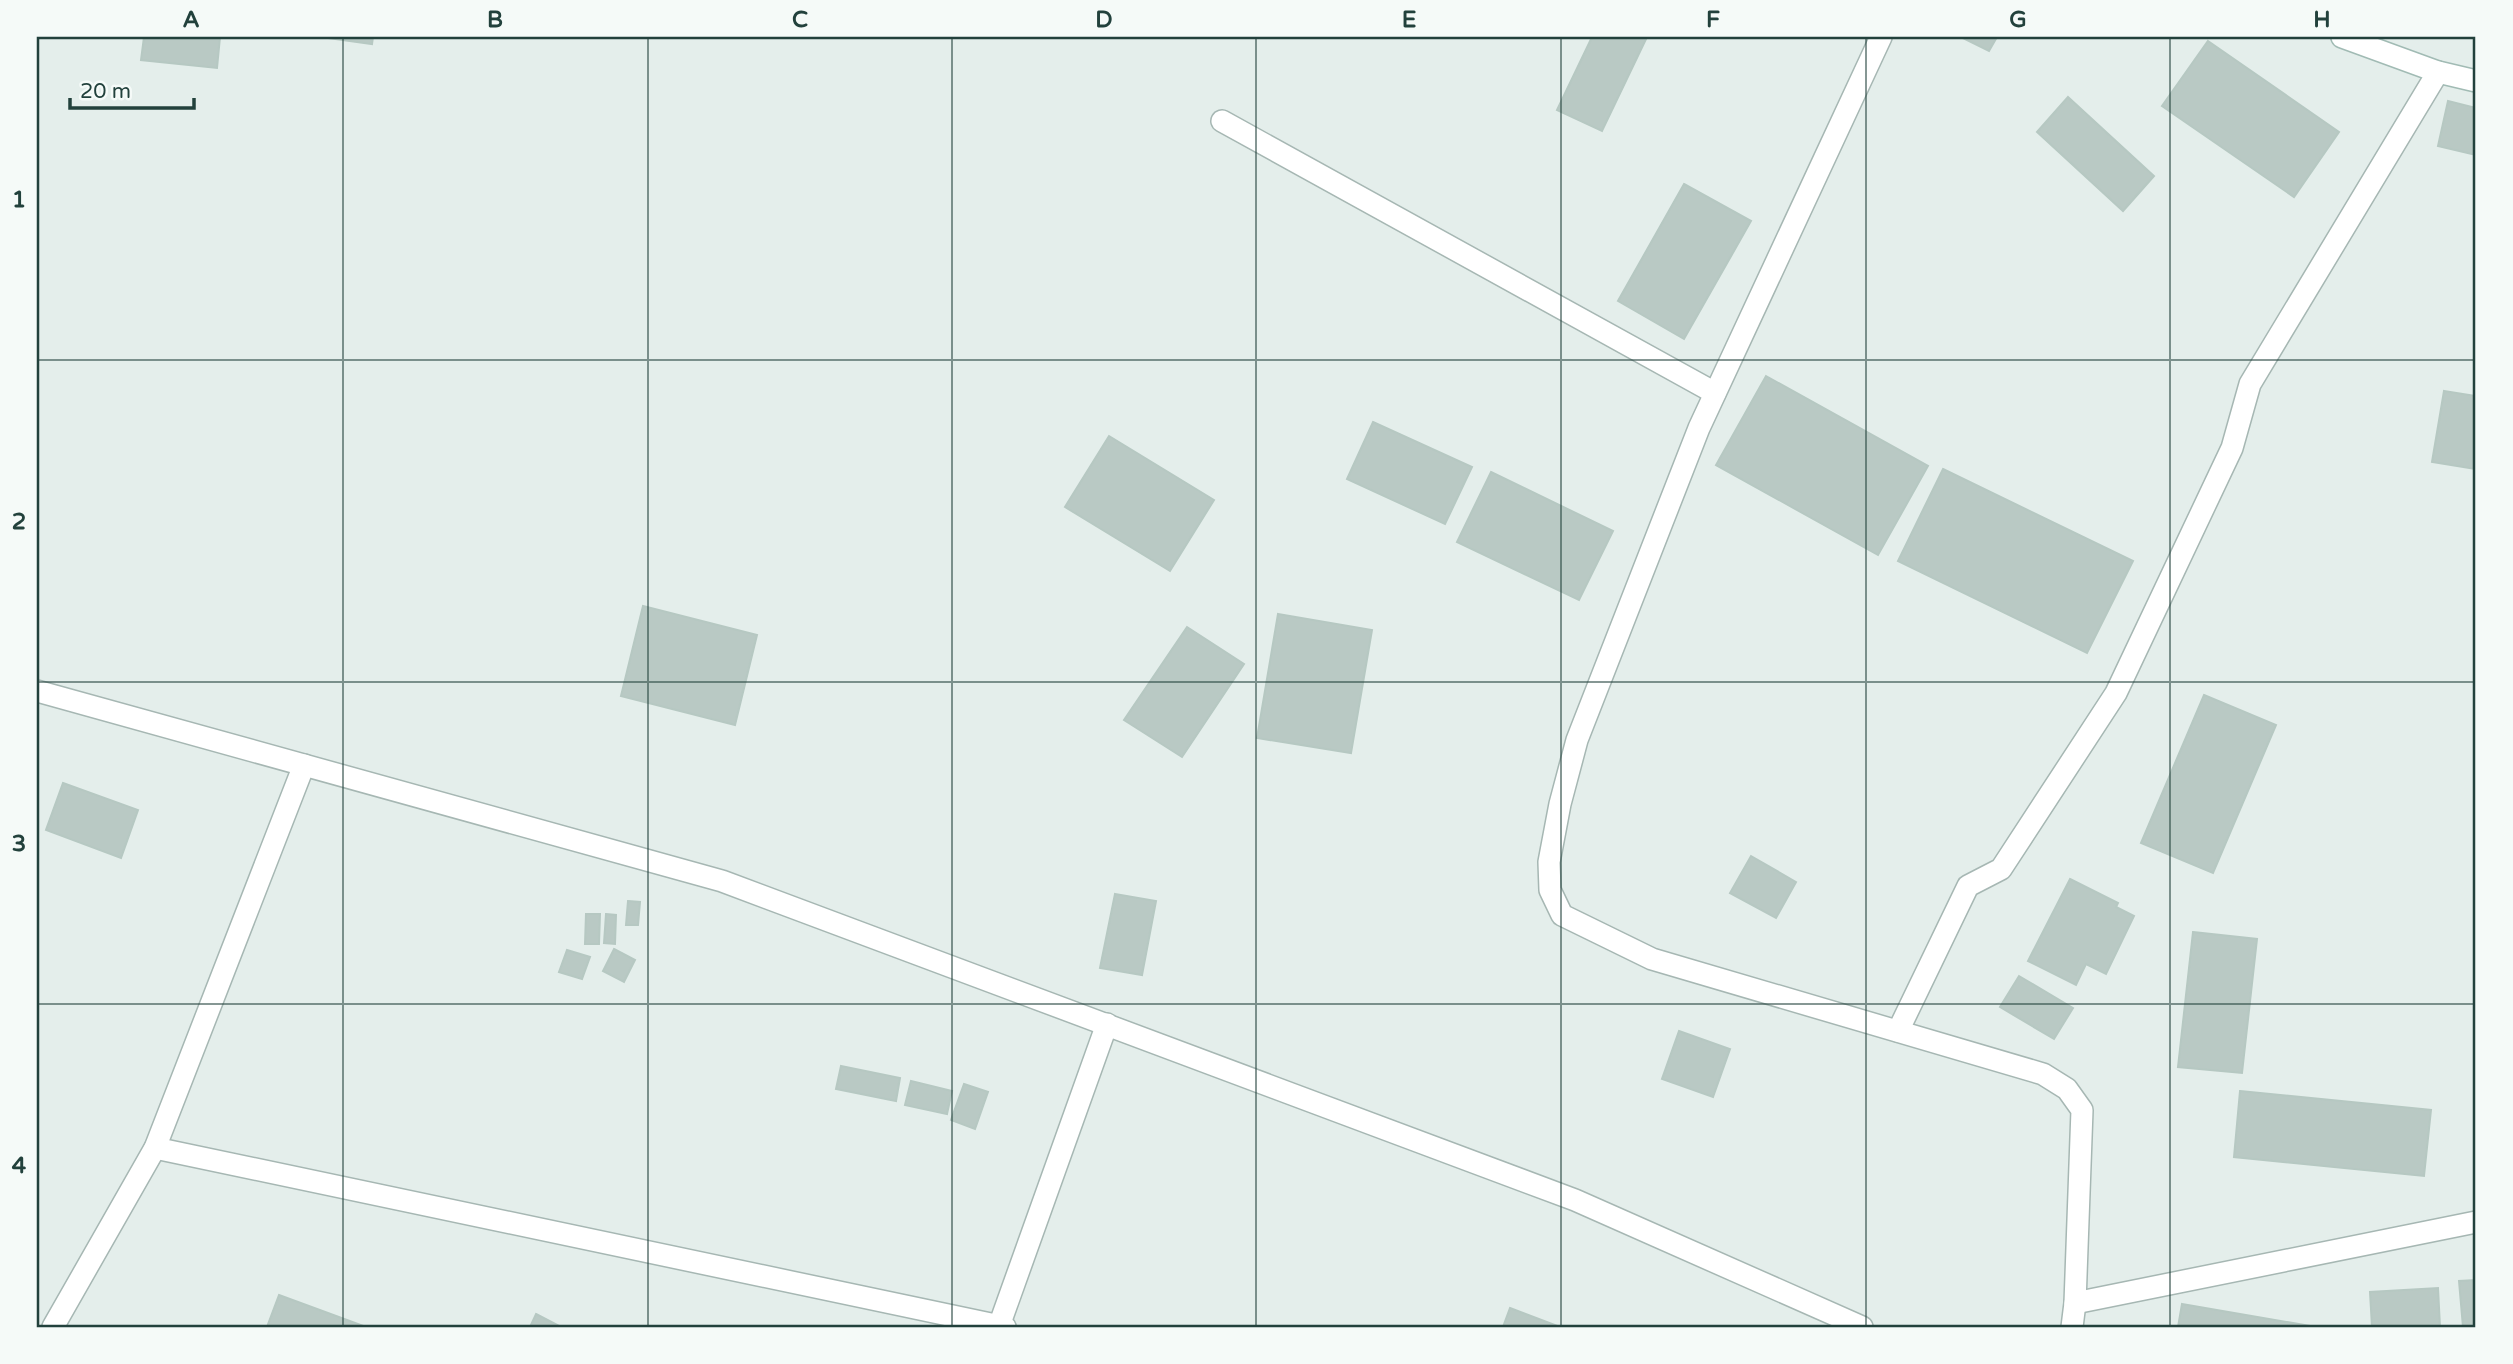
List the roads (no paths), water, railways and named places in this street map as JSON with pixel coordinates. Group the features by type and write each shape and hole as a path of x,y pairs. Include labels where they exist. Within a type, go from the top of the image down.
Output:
{"street":[{"path":"1881,37 1699,428 1577,740 1555,827 1549,862 1550,890 1562,915 1652,959 2043,1074 2067,1089 2082,1110 2072,1327"},
{"path":"2342,37 2438,72 2476,81"},
{"path":"1898,1031 1968,886 2001,869 2116,693 2232,448 2250,384 2438,72"},
{"path":"1222,121 1715,393"},
{"path":"37,691 722,881 1575,1200 1813,1318 1862,1327"},
{"path":"54,1327 155,1149 303,765"},
{"path":"155,1149 1002,1327 1107,1024"},
{"path":"2075,1303 2476,1223"}]}
